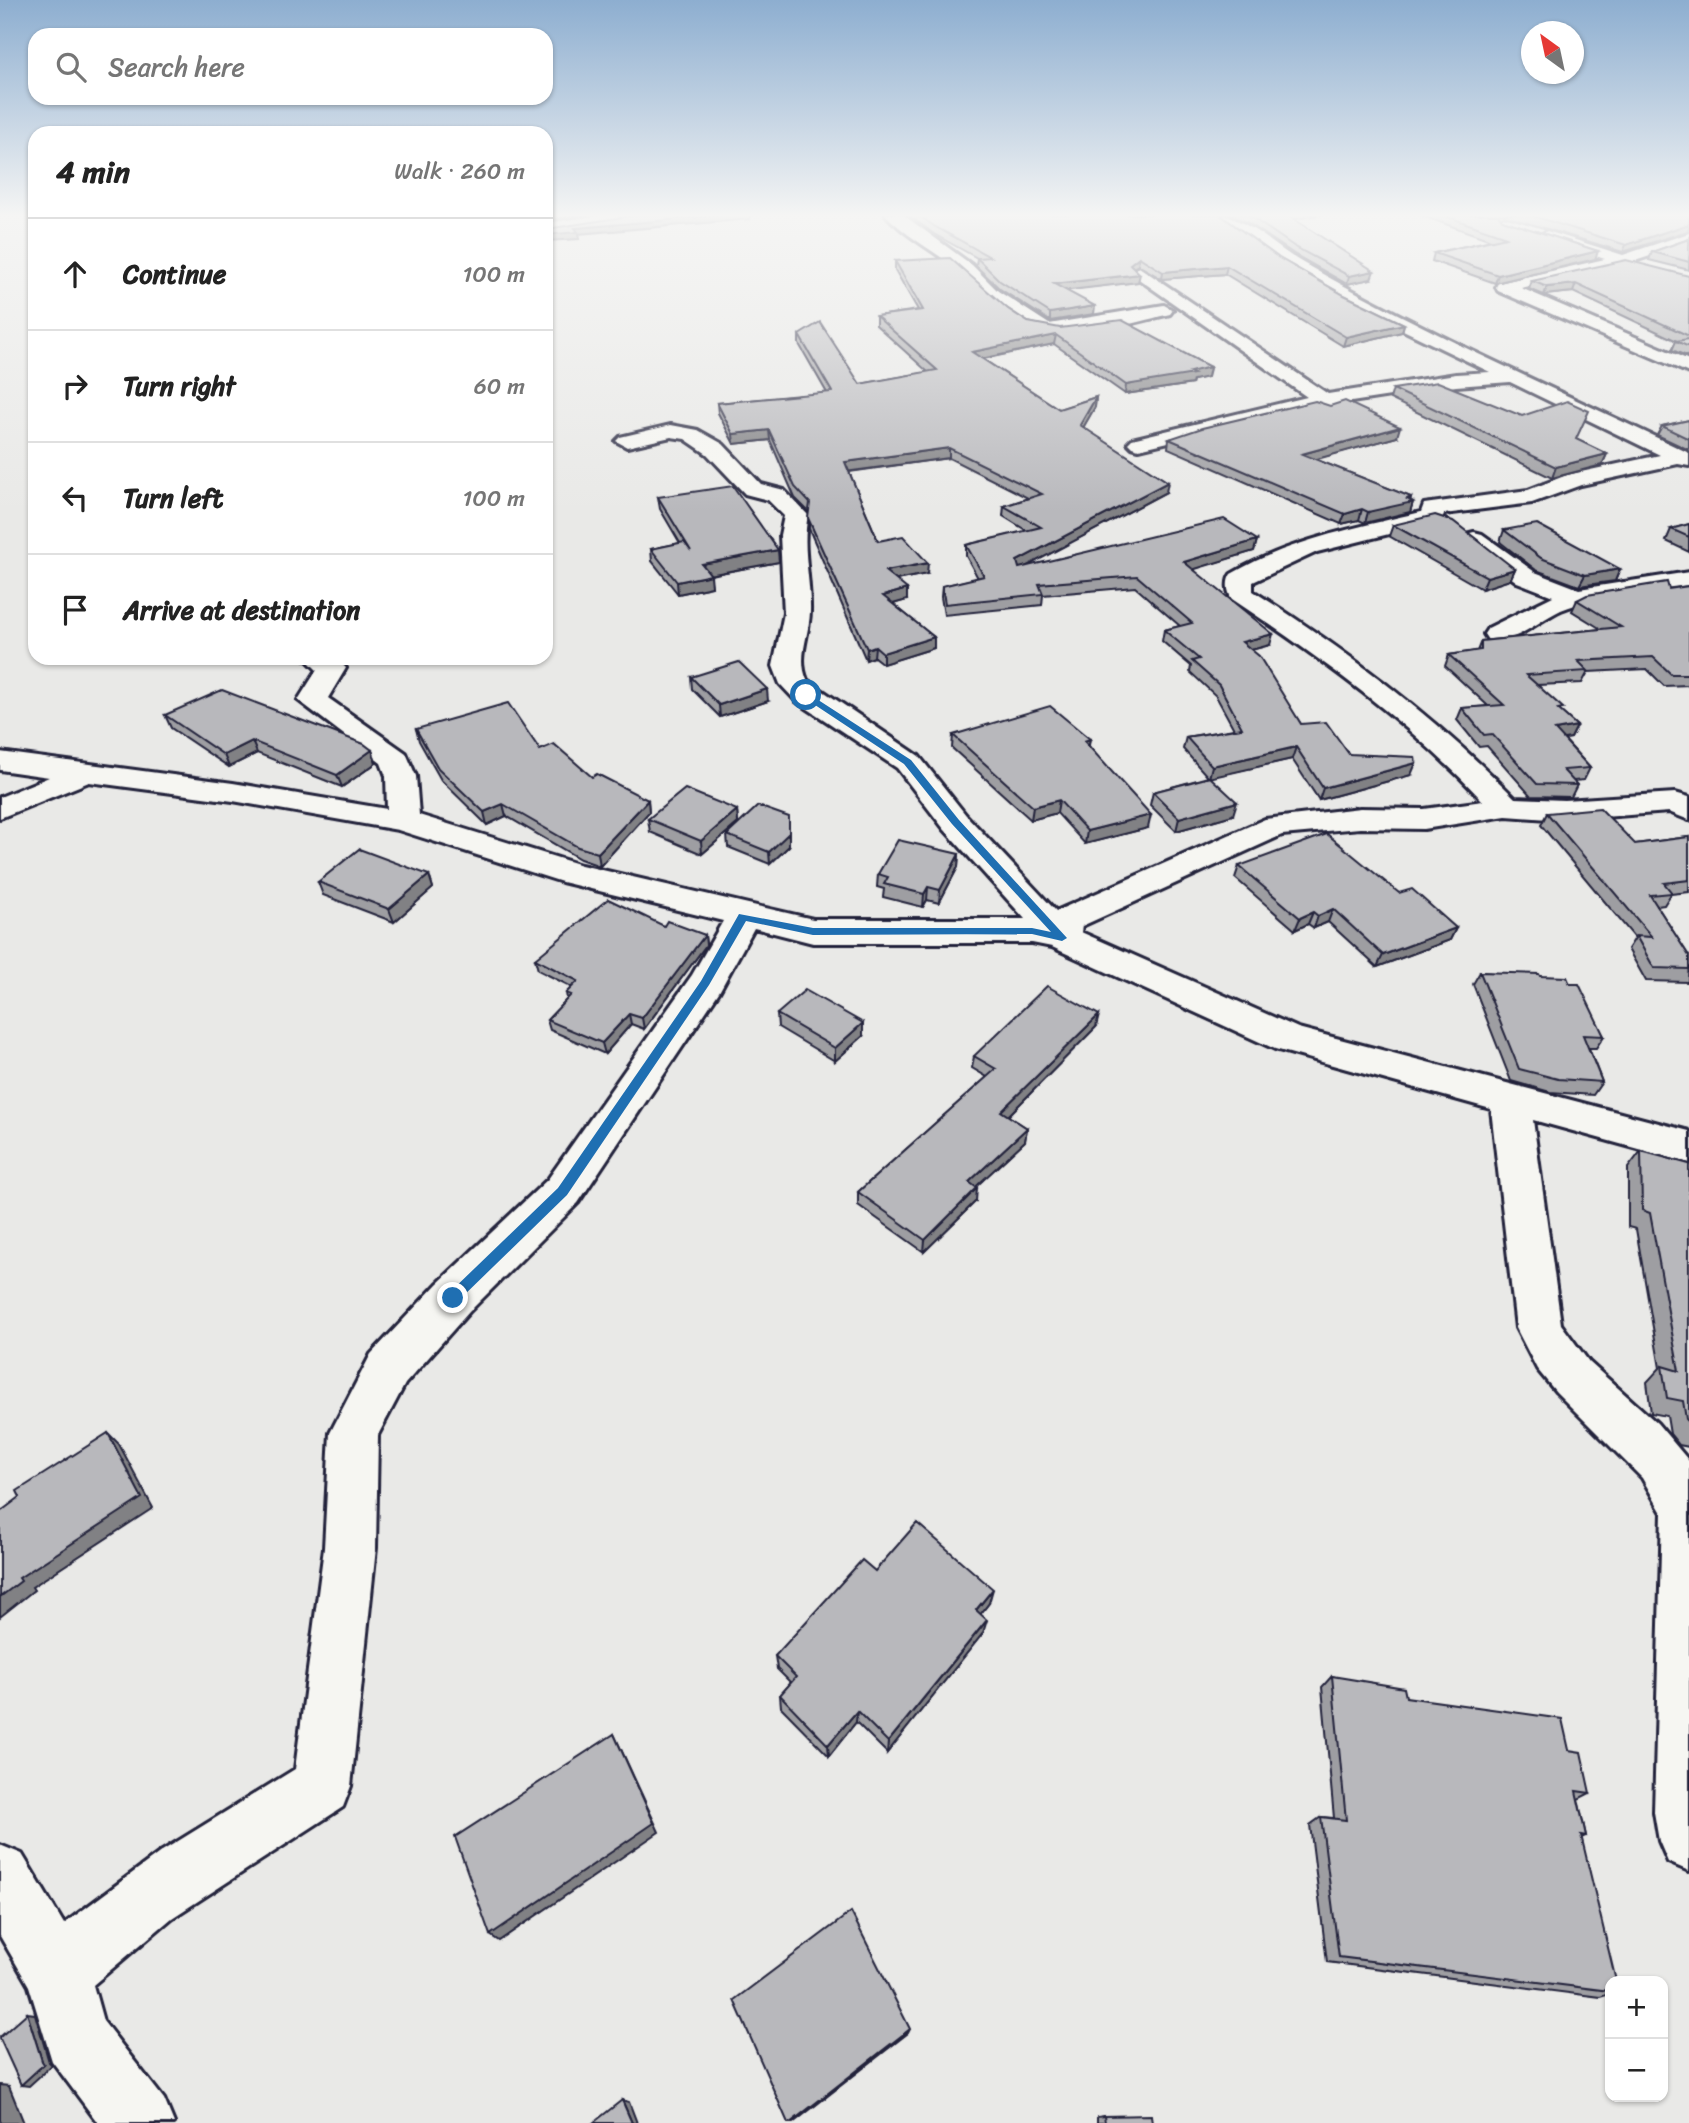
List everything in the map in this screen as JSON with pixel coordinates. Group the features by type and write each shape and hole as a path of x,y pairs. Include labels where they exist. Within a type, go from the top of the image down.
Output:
{"street":[{"path":"1017,313 1034,325 1048,330 1148,313"},
{"path":"1199,313 1325,400"},
{"path":"1381,313 1685,459"},
{"path":"1564,313 1689,367"},
{"path":"1139,443 1325,400 1456,380 1510,377"},
{"path":"627,441 671,431 691,434 715,449 753,489 776,495 796,515 792,535 797,613 788,666 794,684 806,695 908,762 956,822 1062,938"},
{"path":"1433,516 1433,509 1532,496 1575,480 1685,459"},
{"path":"1506,807 1470,768 1406,711 1241,594 1240,579 1259,566 1302,548 1433,516 1458,525 1526,577 1577,597"},
{"path":"1497,634 1552,605 1577,597 1689,579"},
{"path":"328,665 332,668 312,700 395,759 401,776 403,821"},
{"path":"0,761 233,792 403,821 574,874 813,932 1032,931 1062,938 1288,1039 1689,1147"},
{"path":"0,808 86,773"},
{"path":"1062,938 1066,920 1224,852 1276,826 1360,818 1424,819 1506,807 1564,810 1675,802 1689,810"},
{"path":"58,1975 92,1938 154,1894 322,1786 350,1548 354,1433 388,1369 453,1298 563,1191 706,983 743,917"},
{"path":"1510,1099 1539,1328 1549,1350 1685,1492 1688,1513 1684,1812 1689,1841"},
{"path":"0,1876 58,1975 75,2038 140,2123"}],"building":[{"path":"899,313 1014,313 1028,322 1060,328 1122,320 1210,367 1190,372 1194,374 1126,385 1056,335 972,352 1059,409 1096,397 1080,425 1168,482 1017,561 1019,568 1224,519 1257,540 1184,562 1273,634 1242,642 1259,656 1301,724 1326,722 1349,754 1415,757 1416,763 1323,788 1296,747 1212,766 1186,737 1242,728 1219,685 1192,661 1199,659 1164,630 1192,623 1137,576 1039,584 1043,594 945,604 942,586 984,576 966,545 1041,527 1004,506 1042,494 949,448 845,462 878,541 903,536 928,563 885,571 907,589 883,596 934,637 883,653 875,646 867,649 808,518 810,503 795,487 769,430 733,434 717,403 832,392 799,335 820,322 860,384 937,370 876,316"},
{"path":"1306,313 1381,313 1404,324 1346,337"},
{"path":"1639,313 1689,313 1689,336"},
{"path":"1689,339 1689,347 1676,341"},
{"path":"1438,382 1522,416 1567,401 1589,411 1576,439 1607,454 1556,467 1393,389"},
{"path":"1315,401 1330,406 1345,401 1400,427 1302,454 1411,497 1407,499 1413,502 1345,514 1169,439 1202,428"},
{"path":"1689,420 1689,439 1662,426"},
{"path":"733,486 778,550 702,564 711,575 677,582 651,549 684,542 691,551 658,497"},
{"path":"1435,515 1453,521 1515,569 1487,577 1393,525"},
{"path":"1537,524 1620,569 1585,575 1541,558 1504,530"},
{"path":"1689,524 1689,537 1671,529"},
{"path":"1667,582 1669,589 1689,586 1689,674 1671,674 1653,657 1578,661 1588,671 1526,675 1563,708 1558,709 1577,726 1555,730 1590,768 1563,770 1577,785 1537,784 1492,734 1484,735 1462,708 1504,705 1449,655 1481,650 1481,641 1621,627 1577,600 1587,595"},
{"path":"739,662 767,689 719,705 691,677"},
{"path":"222,690 364,744 372,750 337,775 252,741 224,755 165,715"},
{"path":"508,703 540,750 554,744 592,777 597,774 648,800 598,853 578,847 503,804 484,812 438,768 416,729"},
{"path":"1050,706 1090,739 1084,741 1151,815 1087,831 1059,800 1033,807 953,735"},
{"path":"1210,777 1237,802 1179,818 1153,792"},
{"path":"685,789 737,810 701,841 648,819"},
{"path":"758,806 789,817 789,833 769,852 727,835"},
{"path":"1600,808 1635,844 1689,837 1689,880 1664,883 1672,893 1650,895 1689,956 1689,969 1654,968 1636,936 1652,937 1547,813"},
{"path":"1327,834 1399,893 1412,889 1456,928 1383,955 1333,909 1318,916 1313,912 1300,918 1239,866"},
{"path":"898,840 959,854 940,890 928,887 924,894 884,884 888,877 878,874"},
{"path":"359,849 429,875 389,909 318,882"},
{"path":"608,899 664,926 667,921 705,935 642,1018 629,1014 602,1043 547,1020 571,995 566,993 578,981 535,959"},
{"path":"1480,972 1567,977 1570,984 1579,984 1604,1036 1583,1035 1602,1082 1558,1079 1519,1069"},
{"path":"1047,986 1099,1015 1001,1111 1027,1128 969,1182 977,1188 925,1240 858,1192 996,1069 974,1056"},
{"path":"805,990 863,1023 835,1048 777,1014"},
{"path":"1641,1151 1689,1164 1689,1422 1683,1401 1667,1398 1662,1366 1679,1371 1650,1213 1642,1210"},
{"path":"108,1433 142,1498 19,1578 21,1581 0,1597 0,1512 20,1497 17,1491"},
{"path":"917,1523 993,1589 976,1610 987,1620 888,1742 857,1711 828,1745 780,1695 796,1677 775,1656 862,1560 875,1571"},
{"path":"1332,1676 1404,1688 1406,1697 1562,1719 1569,1750 1581,1752 1590,1793 1576,1791 1586,1836 1581,1835 1615,1976 1605,1976 1605,1990 1339,1957 1321,1817 1346,1820"},
{"path":"614,1734 654,1823 490,1935 455,1837"},
{"path":"851,1912 910,2029 788,2123 734,2000"},
{"path":"27,2013 44,2064 21,2085 0,2037"},
{"path":"622,2100 632,2123 593,2123"},
{"path":"1151,2115 1152,2123 1105,2123 1104,2116"}],"route":[{"path":"453,1298 563,1191 706,983 743,917 813,932 1032,931 1062,938 956,822 908,762 806,695"}]}
